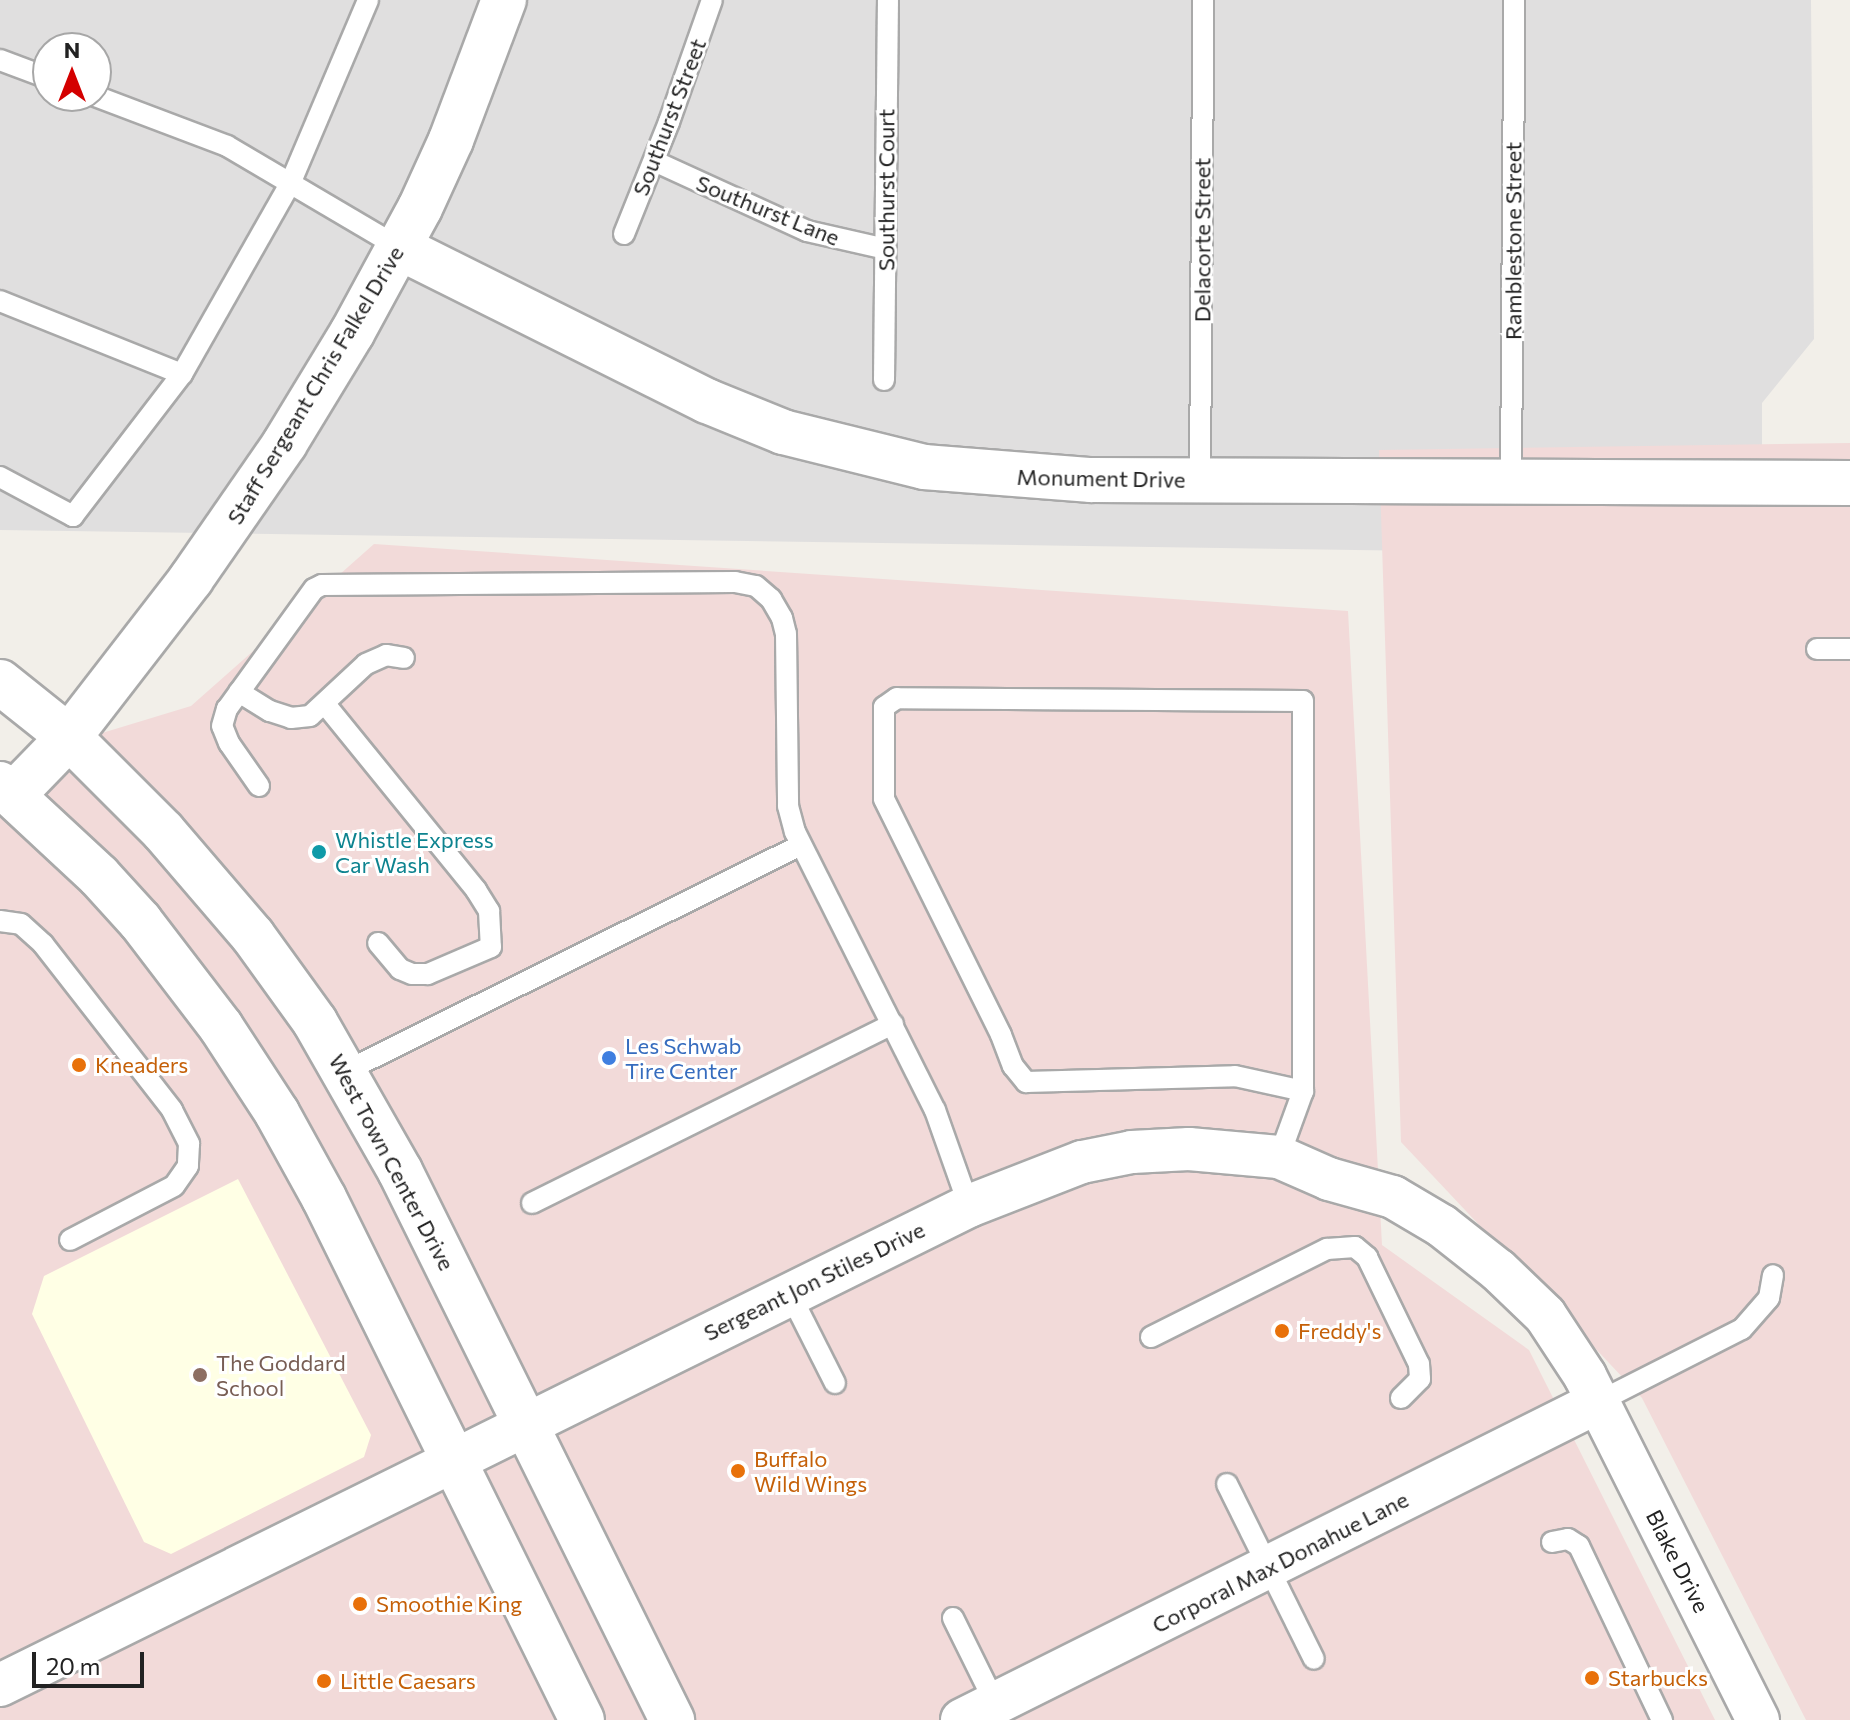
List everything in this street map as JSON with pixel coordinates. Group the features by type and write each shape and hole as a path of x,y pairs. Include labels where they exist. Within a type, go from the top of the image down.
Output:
{"street":[{"name":"Staff Sergeant Chris Falkel Drive","path":"4,796 69,737 239,513 321,384 400,248 451,140 504,0"},
{"name":"Monument Drive","path":"400,248 676,387 783,432 880,458 979,474 1200,480 1850,483"},
{"name":"West Town Center Drive","path":"0,682 69,737 115,779 213,886 303,1003 346,1071 526,1422 672,1720"},
{"path":"4,796 99,876 140,921 241,1055 319,1187 582,1720"},
{"name":"Sergeant Jon Stiles Drive","path":"0,1685 526,1422 969,1206 1082,1162 1132,1152 1189,1149 1279,1157 1329,1179 1393,1197 1442,1226 1498,1270 1545,1315 1598,1402"},
{"name":"Corporal Max Donahue Lane","path":"987,1715 1268,1568 1598,1402"},
{"name":"Blake Drive","path":"1598,1402 1758,1720"}],"lane":[{"path":"0,477 73,516 182,374 290,184 368,0"},
{"name":"Southurst Street","path":"624,234 712,0"},
{"name":"Southurst Court","path":"884,380 888,0"},
{"name":"Delacorte Street","path":"1200,480 1203,0"},
{"name":"Ramblestone Street","path":"1511,482 1514,0"},
{"path":"0,60 32,72"},
{"path":"112,102 227,146 400,248"},
{"name":"Southurst Lane","path":"654,161 807,231 886,249"},
{"path":"0,301 182,374"},
{"path":"259,786 229,743 222,726 227,709 314,589 339,582 735,582 756,586 771,599 782,618 786,634 788,806 801,845 935,1110 969,1206"},
{"path":"1817,649 1850,649"},
{"path":"239,692 270,711 291,718 310,716 366,664 386,655 404,658"},
{"path":"1279,1157 1303,1091 1303,701 897,698 884,707 884,799 1001,1035 1013,1066 1026,1082 1235,1076 1303,1091"},
{"path":"325,704 476,890 489,911 491,947 428,974 412,974 400,969 378,943"},
{"path":"346,1071 801,845"},
{"path":"0,921 21,924 43,944 172,1110 189,1144 188,1166 174,1186 70,1240"},
{"path":"532,1203 893,1024"},
{"path":"1151,1337 1327,1249 1355,1247 1367,1257 1419,1364 1420,1379 1401,1398"},
{"path":"1598,1402 1742,1329 1769,1298 1773,1275"},
{"path":"789,1292 835,1383"},
{"path":"1227,1484 1314,1659"},
{"path":"1552,1542 1568,1539 1579,1546 1662,1720"},
{"path":"953,1618 987,1715"}],"shaded area":[{"path":"0,0 1811,0 1814,339 1762,403 1762,556 0,530"},
{"path":"1850,443 1850,1720 1806,1720 1642,1398 1401,1142 1379,450"},
{"path":"374,544 1348,611 1382,1245 1529,1350 1715,1720 0,1720 0,764 191,706"},
{"name":"The Goddard School","path":"238,1179 371,1435 364,1457 171,1554 144,1542 32,1314 44,1276"}],"place":[{"name":"Whistle Express Car Wash","path":"319,852"},
{"name":"Les Schwab Tire Center","path":"609,1058"},
{"name":"Kneaders","path":"79,1065"},
{"name":"Freddy's","path":"1282,1331"},
{"name":"The Goddard School","path":"200,1375"},
{"name":"Buffalo Wild Wings","path":"738,1471"},
{"name":"Smoothie King","path":"360,1604"},
{"name":"Starbucks","path":"1592,1678"},
{"name":"Little Caesars","path":"324,1681"}]}
